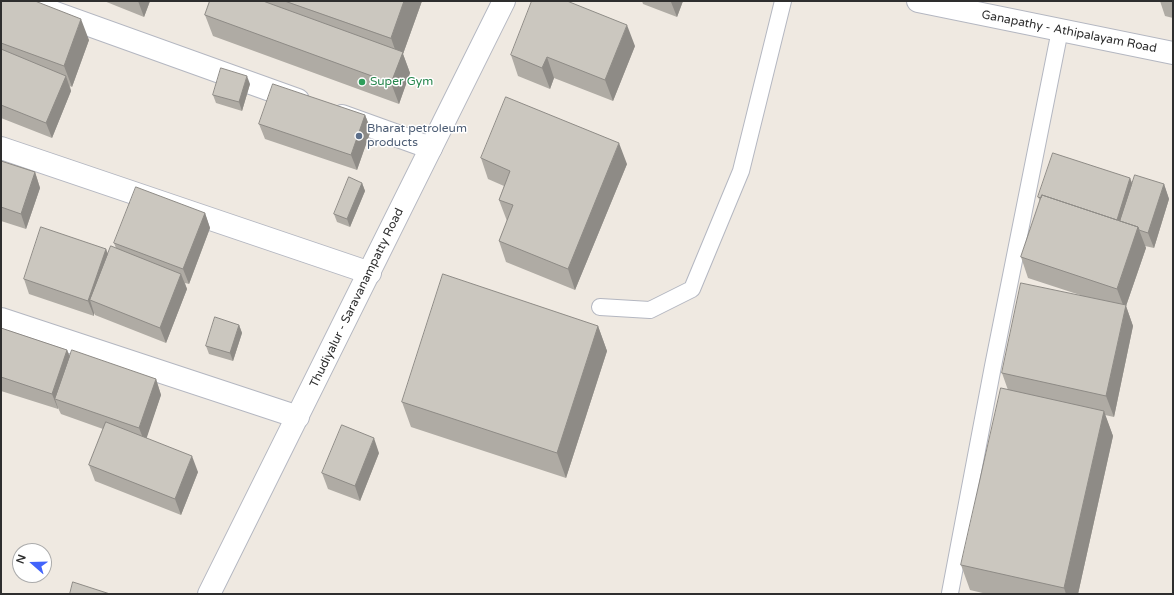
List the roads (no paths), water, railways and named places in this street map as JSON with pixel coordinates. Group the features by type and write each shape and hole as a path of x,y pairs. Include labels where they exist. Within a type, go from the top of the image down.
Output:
{"street":[{"path":"22,1 431,148"},
{"name":"Thudiyalur - Saravanampatty Road","path":"209,594 504,1"},
{"name":"Ganapathy - Athipalayam Road","path":"918,1 1173,53"},
{"path":"1,148 370,273"},
{"path":"1,319 298,417"}],"lane":[{"path":"600,307 650,310 692,289 741,171 783,1"},
{"path":"950,593 994,358 1060,30"}],"place":[{"name":"Super Gym","path":"362,82"},
{"name":"Bharat petroleum products","path":"359,136"}]}
